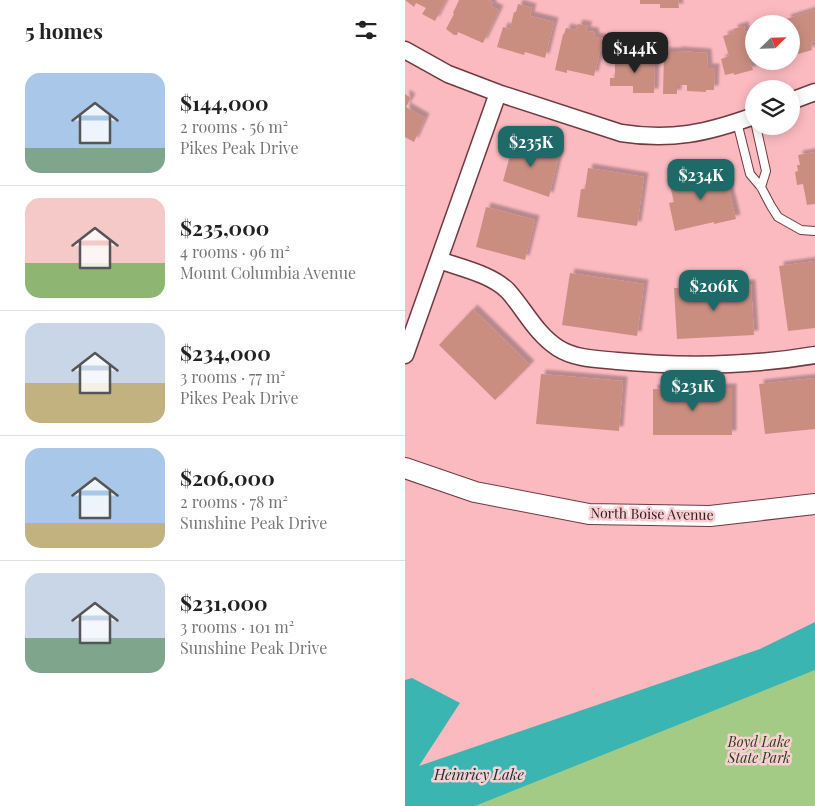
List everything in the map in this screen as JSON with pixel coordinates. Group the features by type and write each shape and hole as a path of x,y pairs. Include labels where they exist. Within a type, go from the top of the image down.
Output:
{"street":[{"path":"405,50 448,74 498,93 600,127 641,136 665,138 691,135 745,120"},
{"path":"800,98 815,92"},
{"path":"405,355 498,93"},
{"path":"439,260 486,277 499,284 508,292 547,339 559,349 572,355 643,363 691,364 733,364 815,355"},
{"name":"North Boise Avenue","path":"405,468 475,492 589,514 710,516 815,504"}],"lane":[{"path":"737,122 750,174 761,187 778,217 801,230 815,231"},
{"path":"758,135 767,171 761,187"}],"green space":[{"name":"Boyd Lake State Park","path":"815,667 815,806 474,806"}],"water":[{"name":"Heinricy Lake","path":"815,622 815,670 475,806 405,806 405,680 412,678 460,703 419,766 760,649"}],"building":[{"path":"405,0 446,0 435,21 422,14 426,8 416,3 414,7"},
{"path":"459,0 488,0 493,2 491,6 499,10 483,43 458,32 457,35 454,35 446,29"},
{"path":"640,0 678,0 679,8 660,8 660,4 640,4"},
{"path":"518,4 532,8 530,16 554,22 545,58 525,52 524,55 497,47 503,27 510,29"},
{"path":"815,10 815,41 811,43 812,50 800,54 800,15"},
{"path":"578,24 588,26 586,31 594,32 595,37 603,39 594,76 567,70 567,73 555,70 566,28 576,30"},
{"path":"744,26 745,70 753,70 734,75 734,73 725,75 721,59 729,56 723,36 734,33 733,29"},
{"path":"664,52 707,53 708,68 715,68 714,90 706,90 706,92 687,91 687,85 677,85 677,94 663,94"},
{"path":"629,53 646,53 647,63 655,63 654,93 633,93 633,86 610,86 610,78 615,78 615,60 629,60"},
{"path":"405,94 411,98 406,107 425,118 414,142 405,137"},
{"path":"514,141 559,154 549,197 503,181"},
{"path":"815,152 815,204 807,205 803,184 797,185 795,172 798,171 797,165 800,165 798,155"},
{"path":"588,168 644,177 637,226 577,217 581,189 585,189"},
{"path":"724,171 736,219 675,231 669,203 674,202 669,182"},
{"path":"486,207 535,220 525,260 476,247"},
{"path":"815,261 815,328 788,331 779,266"},
{"path":"570,273 644,284 637,336 562,325"},
{"path":"751,284 754,335 677,339 674,288"},
{"path":"473,309 530,365 495,400 439,345"},
{"path":"541,374 623,381 619,431 536,424"},
{"path":"815,378 815,429 765,434 759,384"},
{"path":"732,388 732,435 653,435 653,389"}]}
